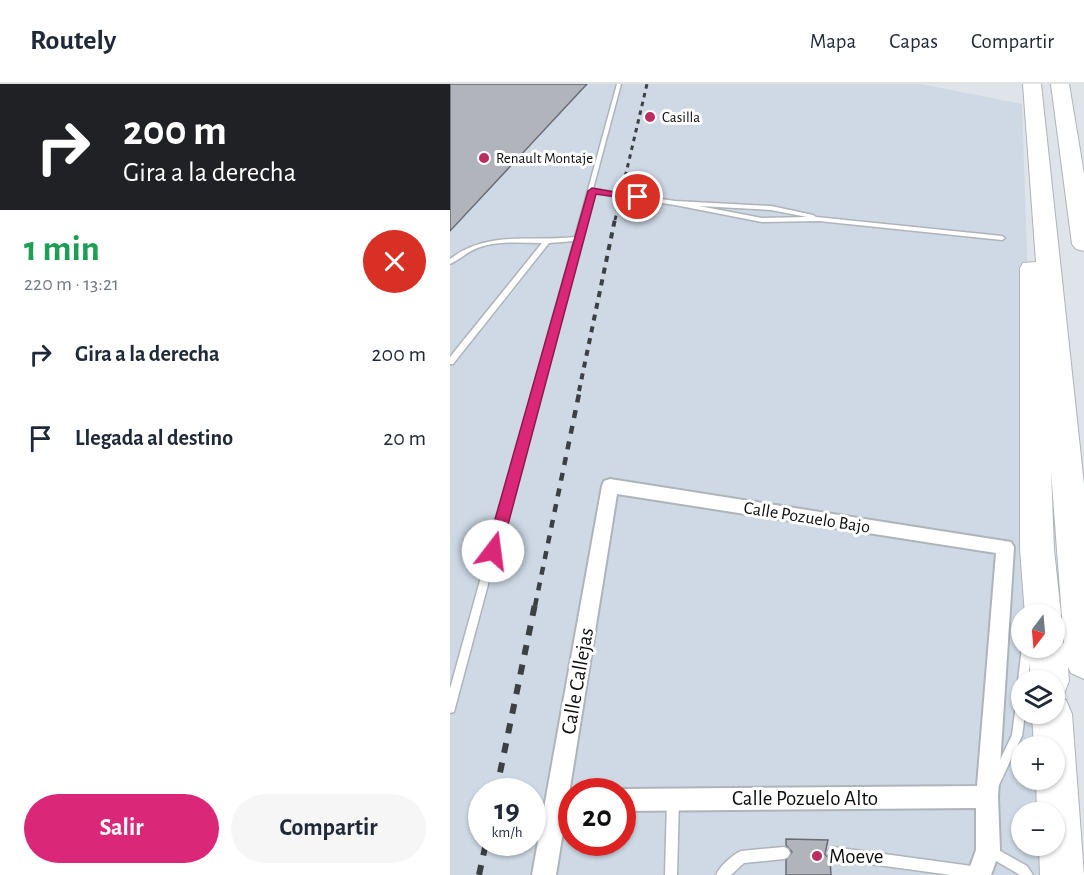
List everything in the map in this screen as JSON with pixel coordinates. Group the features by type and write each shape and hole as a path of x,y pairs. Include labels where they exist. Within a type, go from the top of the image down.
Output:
{"highway":[{"path":"1032,84 1084,661"},
{"path":"1060,84 1084,244"},
{"path":"1068,84 1084,128"},
{"path":"1037,604 1031,286 1038,138"},
{"path":"1053,724 1063,875"}],"street":[{"name":"Calle Pozuelo Bajo","path":"610,486 1005,547 987,797"},
{"name":"Calle Callejas","path":"567,778 610,486"},
{"name":"Calle Pozuelo Alto","path":"636,800 987,797"},
{"path":"979,874 988,850 987,797"},
{"name":"Calle Callejas","path":"544,875 558,822"}],"lane":[{"path":"450,708 580,238 620,84"},
{"path":"592,191 675,203 762,220 819,219 1002,238"},
{"path":"675,203 771,207 819,219"},
{"path":"450,262 464,250 496,240 546,241 580,238"},
{"path":"450,362 546,241"},
{"path":"987,797 1017,736 1019,724"},
{"path":"671,875 674,799"},
{"path":"988,850 1023,870 1027,875"},
{"path":"722,875 741,857 784,853"},
{"path":"833,853 979,874"}],"shaded area":[{"path":"450,84 921,84 1022,104 1037,549 1041,604 1011,604 1011,658 1045,658 1046,670 1011,670 1011,724 1050,724 1051,736 1011,736 1011,790 1055,790 1056,802 1011,802 1011,856 1060,856 1062,875 450,875"}],"building":[{"name":"Renault Montaje","path":"450,84 587,84 450,231"},
{"path":"786,839 828,840 825,854 830,860 831,875 786,875 786,860 792,852 786,845"}],"railway":[{"path":"615,220 647,84"},
{"path":"579,391 615,219"},
{"path":"535,606 580,389"},
{"path":"499,778 535,604"},
{"path":"479,875 483,856"}],"place":[{"name":"Casilla","path":"650,117"},
{"name":"Renault Montaje","path":"484,158"},
{"name":"Moeve","path":"817,856"}],"route":[{"path":"493,551 592,191 638,197"}]}
